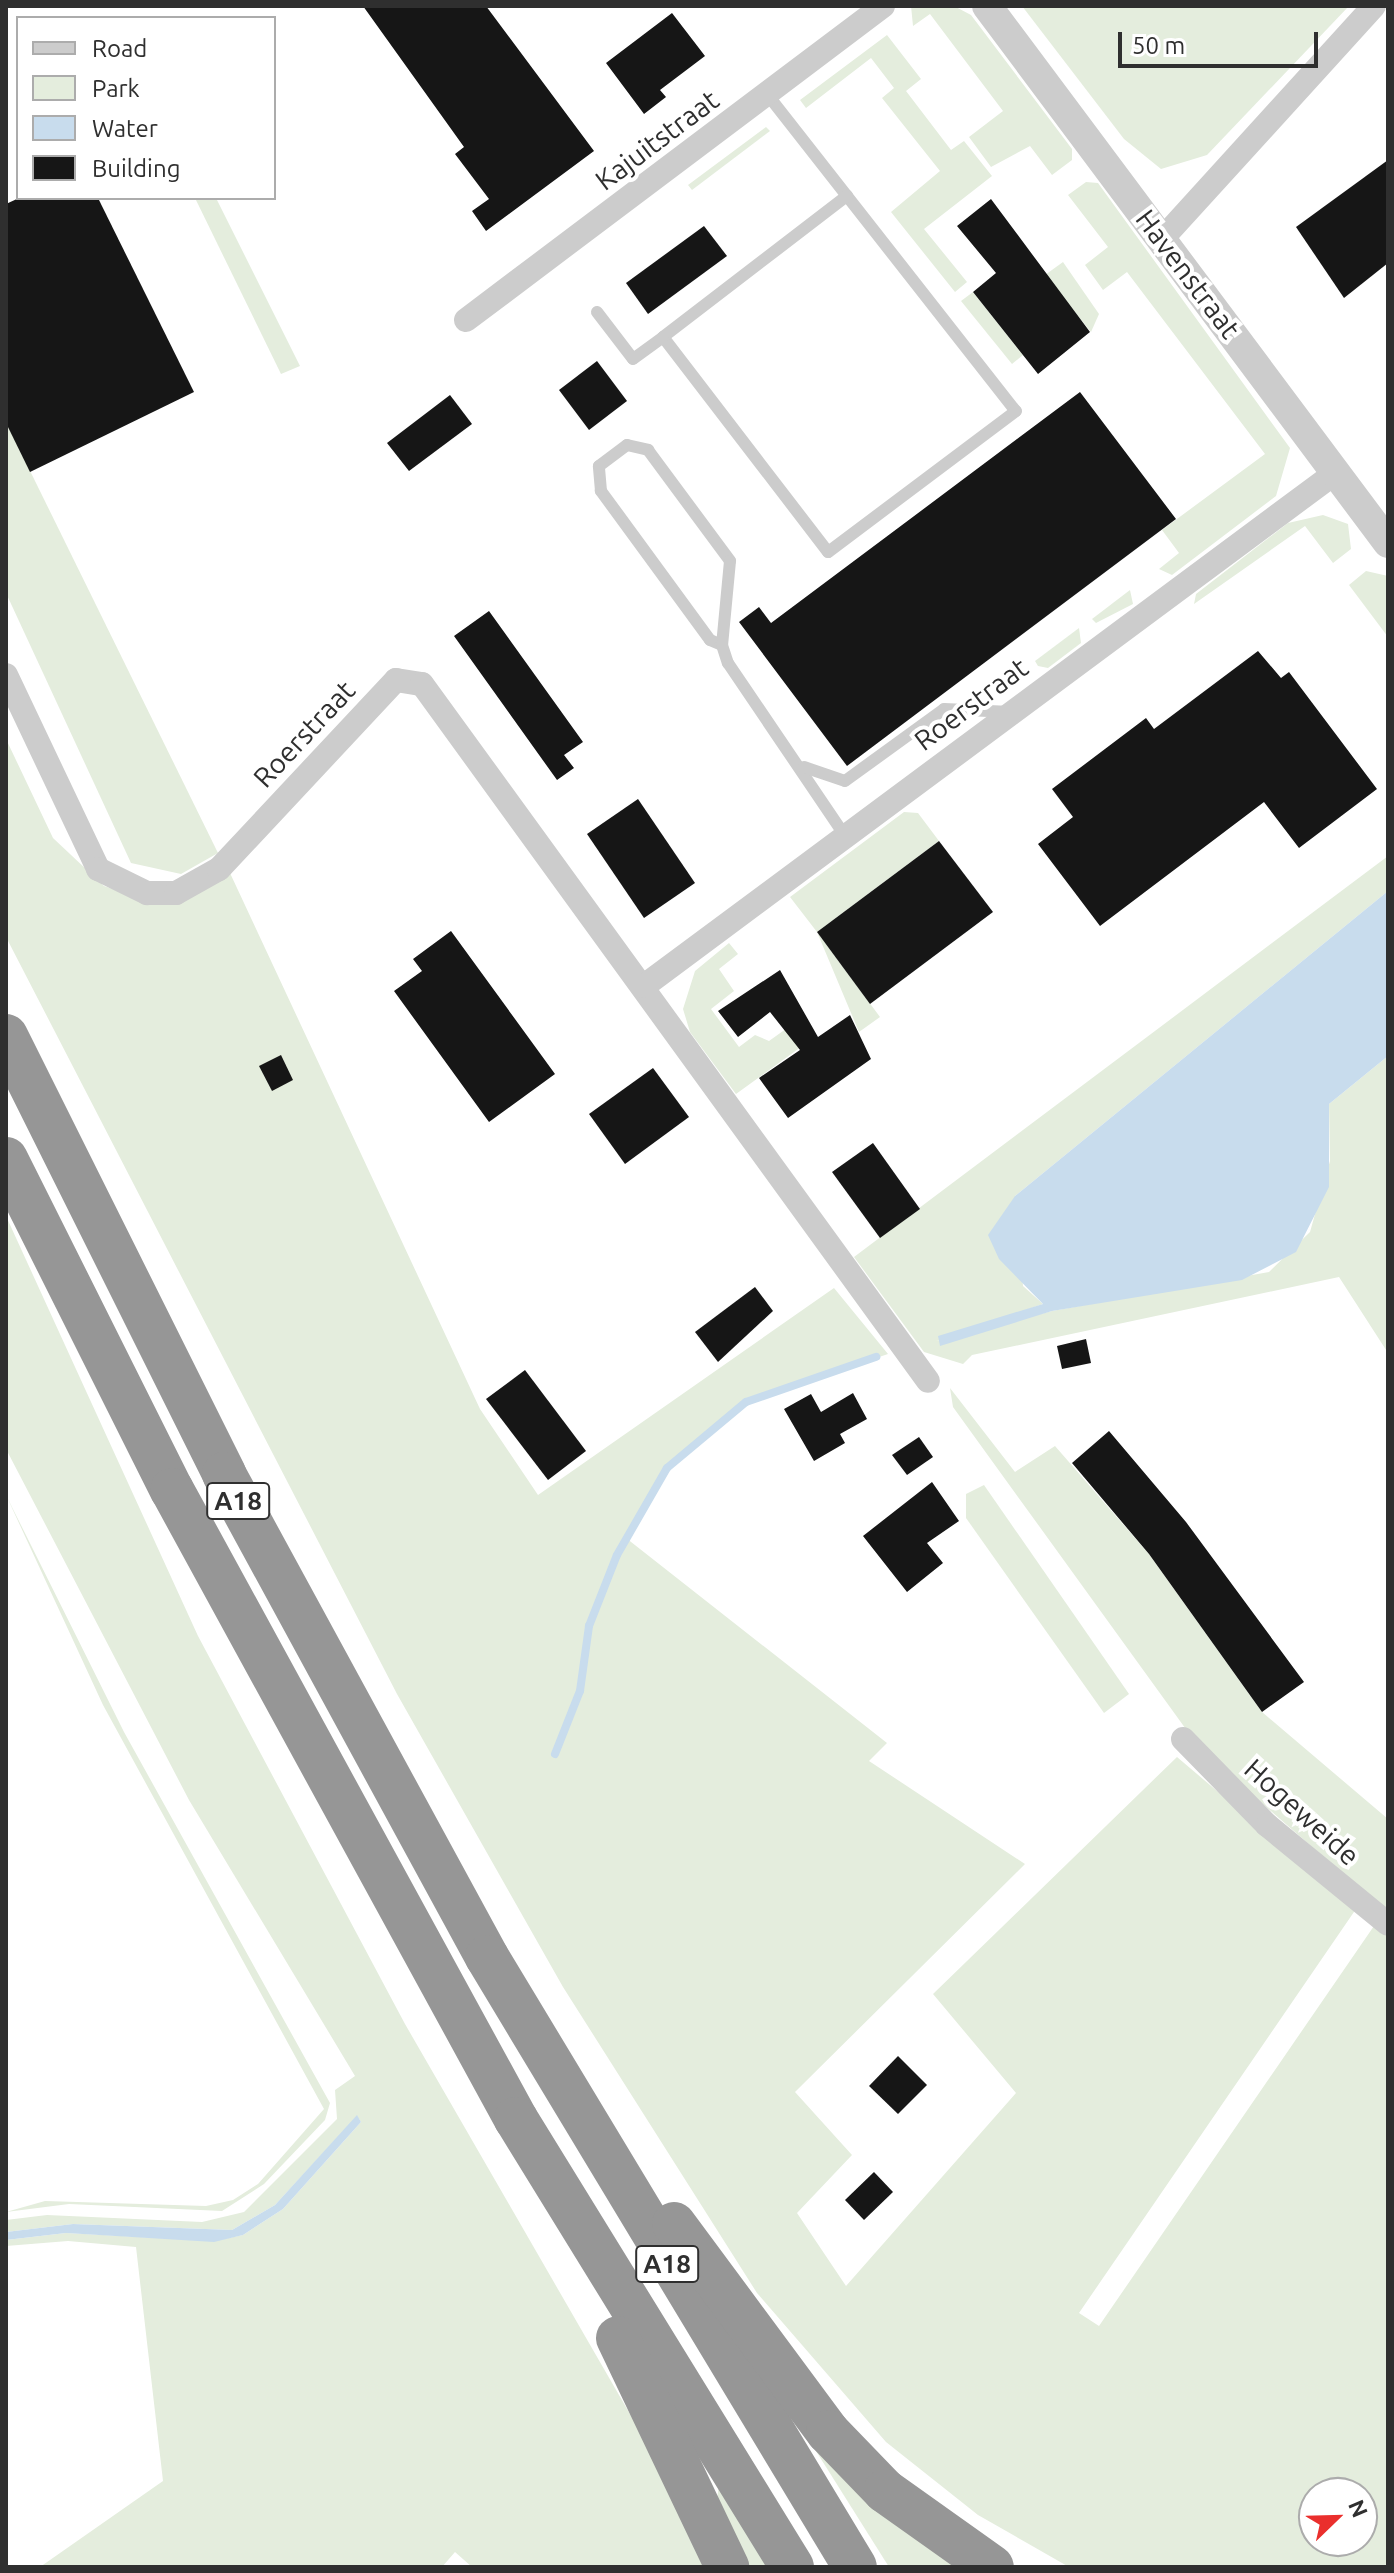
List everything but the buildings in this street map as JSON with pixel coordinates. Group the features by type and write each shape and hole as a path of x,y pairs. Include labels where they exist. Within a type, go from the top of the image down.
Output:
{"highway":[{"name":"A18","path":"6,1036 224,1474 487,1957 855,2567"},
{"name":"A18","path":"6,1159 172,1490 516,2119 792,2567"},
{"name":"A18","path":"487,1957 776,2369 885,2491 992,2567"},
{"name":"A18","path":"516,2119 727,2567"}],"street":[{"name":"Kajuitstraat","path":"466,320 883,6"},
{"name":"Havenstraat","path":"987,6 1388,543"},
{"path":"1162,239 1374,6"},
{"name":"Roerstraat","path":"644,986 1335,473"},
{"name":"Roerstraat","path":"6,675 98,869 147,893 176,893 219,869 396,680 422,684 928,1381"},
{"name":"Hogeweide","path":"1183,1739 1267,1825 1388,1924"}],"lane":[{"path":"663,337 828,552 1016,411 767,94"},
{"path":"597,312 633,359 847,196"},
{"path":"722,645 710,640 601,491 599,466 627,445 648,450 730,561 722,645 736,679 804,767 845,836"},
{"path":"804,767 845,781 944,709 1011,712"}],"green space":[{"path":"911,6 954,6 971,15 1072,149 1072,160 1052,175 1030,146 991,167 969,137 1003,111 930,14 913,26"},
{"path":"1022,6 1349,6 1207,155 1161,169 1124,139"},
{"path":"887,35 921,79 906,91 951,150 964,141 992,176 924,229 967,282 955,292 891,212 940,171 882,98 894,88 871,58 806,108 800,100"},
{"path":"766,127 770,131 692,190 688,185"},
{"path":"1086,182 1098,183 1290,448 1276,496 1172,575 1159,569 1179,553 1162,530 1265,454 1127,272 1103,290 1085,265 1108,247 1068,195"},
{"path":"196,200 217,200 300,366 281,374"},
{"path":"1063,262 1099,314 1091,332 1045,275"},
{"path":"973,292 1023,355 1012,364 961,301"},
{"path":"6,422 218,853 181,874 131,863 6,593"},
{"path":"1323,515 1348,524 1351,549 1333,563 1305,526 1194,604 1196,594 1288,523"},
{"path":"1366,571 1388,576 1388,637 1349,585"},
{"path":"1130,590 1133,604 1096,623 1092,619"},
{"path":"1079,628 1081,643 1048,668 1038,666 1035,661"},
{"path":"6,739 53,838 104,886 144,899 178,899 230,873 480,1409 538,1495 834,1288 888,1354 746,1402 667,1468 626,1538 887,1743 869,1761 1025,1864 795,2092 852,2155 797,2213 846,2286 1016,2093 933,1994 1177,1757 1356,1909 1079,2313 1099,2326 1376,1923 1388,1931 1388,2567 1069,2567 978,2515 886,2442 757,2293 563,1987 397,1694 6,937"},
{"path":"904,812 918,813 939,841 817,932 790,897"},
{"path":"1388,856 1388,891 1015,1196 1023,1286 1043,1304 936,1341 1052,1311 1269,1272 1310,1232 1330,1161 1329,1104 1388,1056 1388,1353 1339,1277 972,1355 963,1364 924,1352 854,1257"},
{"path":"817,932 880,1017 859,1032"},
{"path":"729,943 738,954 719,969 734,991 711,1009 739,1047 755,1035 769,1041 804,1016 816,1036 736,1094 690,1032 683,1009 695,971"},
{"path":"6,1216 198,1636 405,2024 664,2473 703,2567 472,2567 455,2552 442,2567 40,2567 163,2481 136,2247 68,2241 6,2246 6,2240 66,2233 214,2241 243,2235 283,2209 361,2122 357,2116 275,2205 232,2230 73,2224 6,2232 6,2220 47,2215 202,2222 244,2212 337,2119 335,2090 355,2076 189,1800 6,1449"},
{"path":"950,1388 1015,1472 1055,1446 1149,1554 1262,1712 1388,1819 1388,1913 1201,1750 953,1407"},
{"path":"984,1485 1129,1694 1104,1713 966,1518 966,1494"},
{"path":"6,1495 124,1732 330,2103 325,2120 264,2184 222,2211 69,2204 6,2212 45,2201 206,2206 233,2200 258,2184 324,2109 103,1705"},
{"path":"787,2405 969,2567 889,2567"},
{"path":"719,2484 772,2567 738,2567 716,2508"}],"water":[{"path":"1388,891 1388,1056 1329,1104 1329,1187 1296,1252 1242,1280 1052,1311 940,1346 938,1336 1043,1304 999,1259 988,1235 1015,1196"},
{"path":"357,2115 361,2122 283,2209 243,2235 214,2242 66,2233 6,2240 6,2232 73,2224 232,2230 275,2205"}],"waterway":[{"path":"555,1754 580,1691 589,1626 617,1555 667,1468 746,1402 876,1357"}]}
